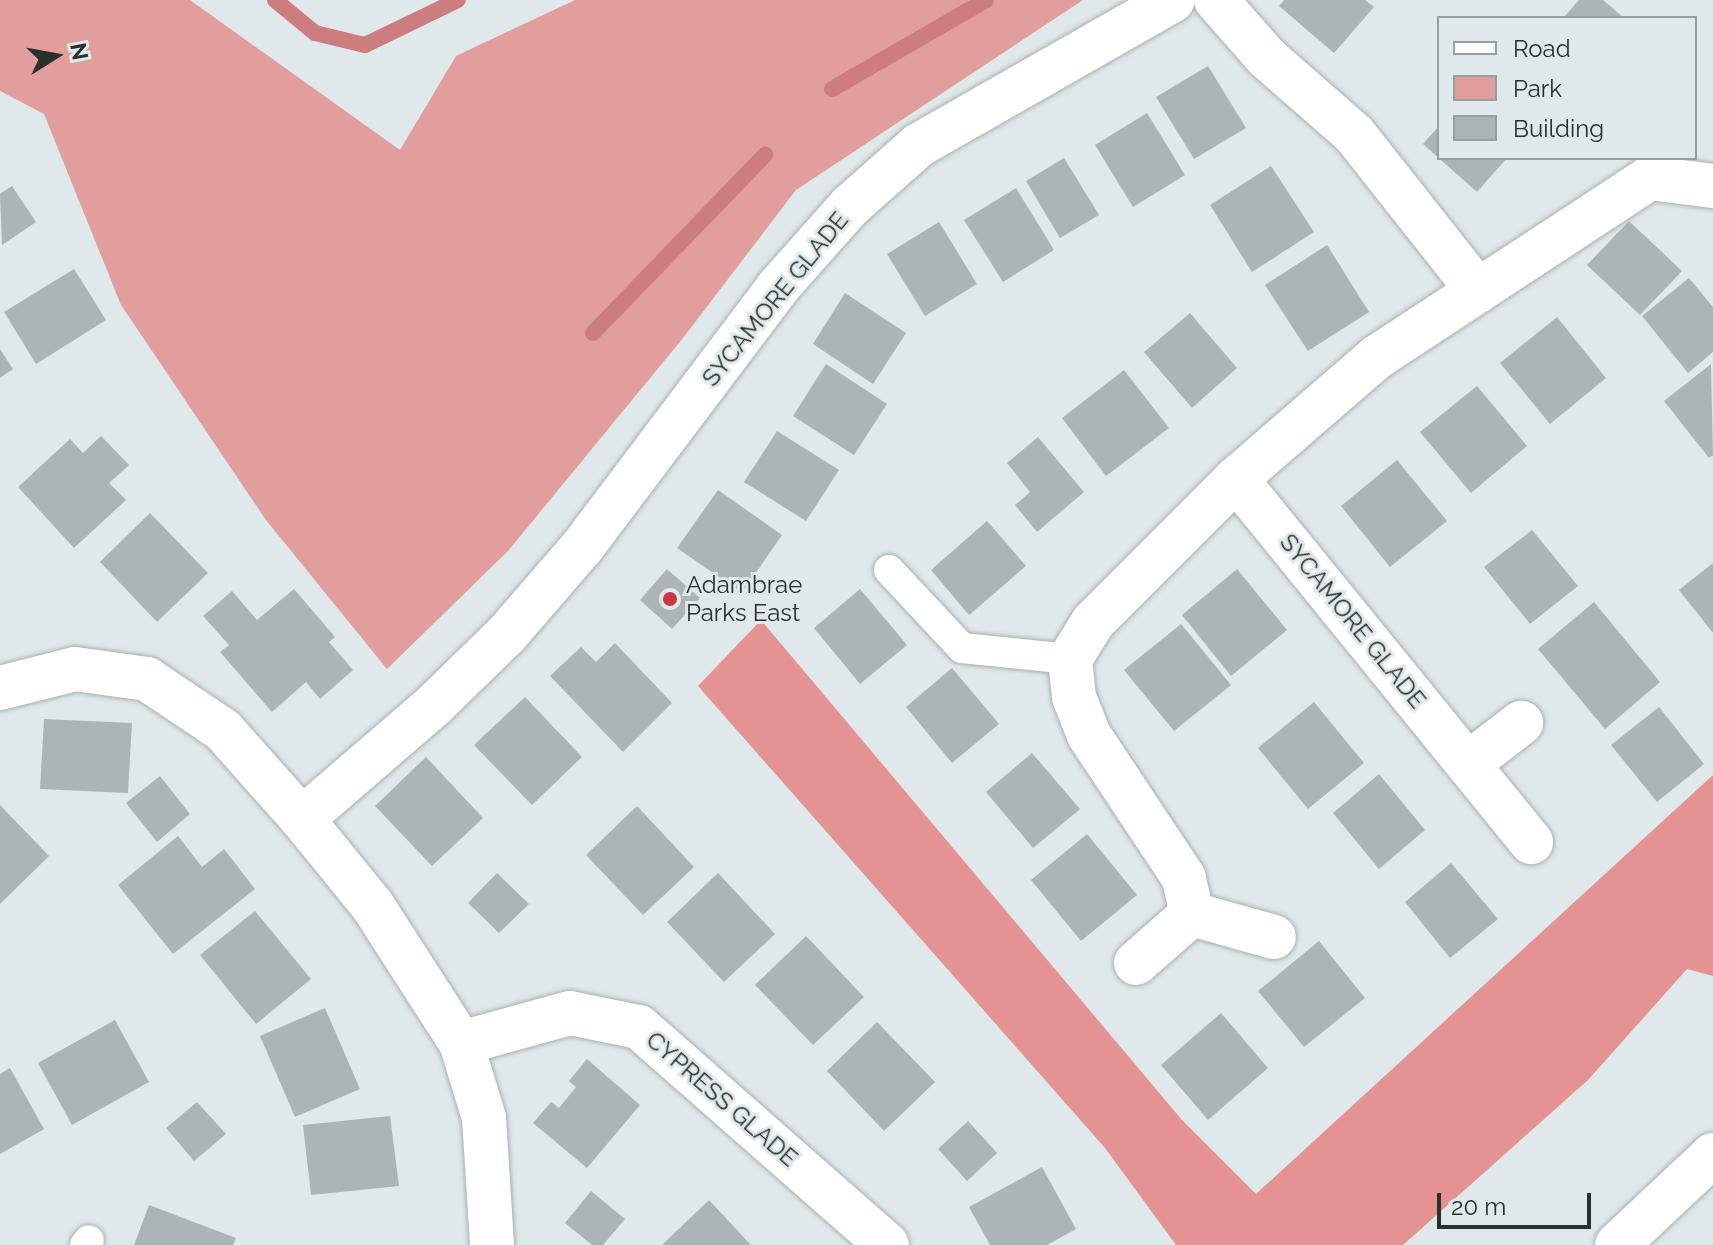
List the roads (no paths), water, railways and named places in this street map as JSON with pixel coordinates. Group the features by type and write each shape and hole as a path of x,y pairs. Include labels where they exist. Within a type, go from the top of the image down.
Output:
{"street":[{"name":"SYCAMORE GLADE","path":"302,819 434,705 507,634 583,546 778,287 850,206 919,145 1173,0"},
{"path":"1216,0 1266,57 1354,134 1478,291"},
{"path":"1192,914 1184,878 1089,735 1074,697 1070,659 1093,622 1236,479 1377,357 1568,227 1649,178 1713,186"},
{"name":"SYCAMORE GLADE","path":"1236,479 1531,842"},
{"path":"1,684 75,669 147,679 223,730 302,819 372,905 461,1043 484,1118 492,1245"},
{"path":"1469,763 1521,723"},
{"path":"1192,914 1274,937"},
{"path":"1136,963 1192,914"},
{"name":"CYPRESS GLADE","path":"461,1043 570,1013 639,1027 871,1240"},
{"path":"1617,1245 1713,1155"}],"lane":[{"path":"889,570 962,648 1070,659"}],"waterway":[{"path":"275,0 315,33 365,45 458,0"},
{"path":"832,89 986,0"},
{"path":"593,333 765,155"}],"place":[{"name":"Adambrae Parks East","path":"670,599"}]}
